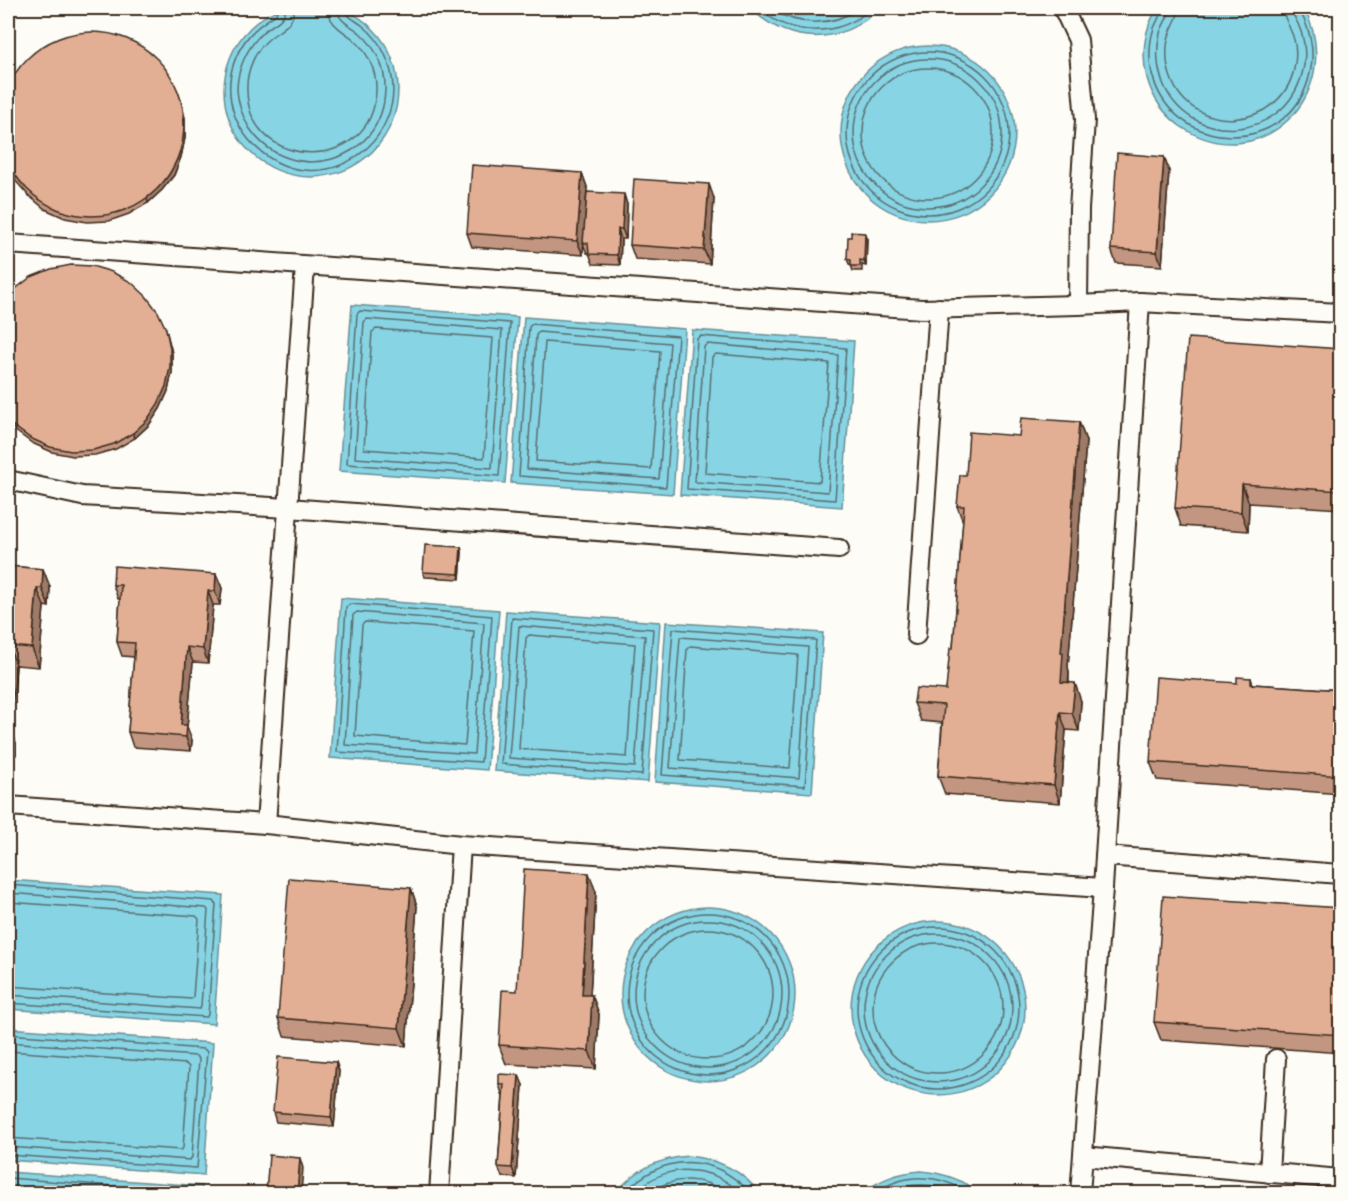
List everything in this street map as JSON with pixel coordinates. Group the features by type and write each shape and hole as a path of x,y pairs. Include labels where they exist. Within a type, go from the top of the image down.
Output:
{"lane":[{"path":"1063,8 1078,40 1084,120 1079,209 1078,305"},
{"path":"8,244 922,309 1140,302 1341,313"},
{"path":"266,824 305,266"},
{"path":"1080,1194 1103,888 1140,302"},
{"path":"916,635 939,308"},
{"path":"8,480 82,496 288,508 839,549"},
{"path":"8,806 266,824 461,845 1103,888"},
{"path":"439,1194 461,845"},
{"path":"1105,856 1341,874"},
{"path":"1269,1173 1276,1059"},
{"path":"1083,1156 1341,1179"}],"water":[{"path":"311,3 344,10 359,18 372,29 383,42 391,57 398,90 391,123 383,138 372,151 359,162 344,170 311,177 278,170 263,162 250,151 239,138 231,123 224,90 231,57 239,42 250,29 263,18 278,10"},
{"path":"750,8 880,8 865,20 848,29 832,35 815,36 798,35 782,29 765,20"},
{"path":"1158,8 1304,8 1315,40 1314,70 1305,97 1289,120 1266,135 1239,143 1210,140 1174,121 1155,98 1145,69 1144,51 1147,32"},
{"path":"928,46 945,47 961,52 977,60 990,71 1001,84 1009,100 1014,116 1014,150 1009,166 1001,182 990,195 977,206 961,214 945,219 928,220 911,219 895,214 879,206 866,195 855,182 847,166 842,150 841,133 842,116 847,100 855,84 866,71 879,60 895,52 911,47"},
{"path":"352,305 518,317 505,483 339,471"},
{"path":"524,317 685,329 673,494 511,483"},
{"path":"692,330 854,341 842,507 680,495"},
{"path":"341,598 499,610 487,770 330,758"},
{"path":"506,611 660,622 648,782 494,771"},
{"path":"666,622 823,633 812,793 655,782"},
{"path":"8,880 223,895 214,1024 8,1009"},
{"path":"708,907 725,908 741,913 757,921 770,932 781,945 789,961 794,977 794,1011 789,1027 781,1043 770,1056 757,1067 741,1075 725,1080 708,1081 691,1080 675,1075 659,1067 646,1056 635,1043 627,1027 622,1011 621,994 622,977 627,961 635,945 646,932 659,921 675,913 691,908"},
{"path":"938,921 955,922 971,927 987,935 1000,946 1011,959 1019,975 1024,991 1024,1025 1019,1041 1011,1057 1000,1070 987,1081 971,1089 955,1094 938,1095 921,1094 905,1089 889,1081 876,1070 865,1057 857,1041 852,1025 851,1008 852,991 857,975 865,959 876,946 889,935 905,927 921,922"},
{"path":"8,1028 213,1043 204,1175 8,1160"},
{"path":"688,1156 728,1167 745,1178 759,1193 616,1193 631,1178 648,1167"},
{"path":"921,1171 952,1177 980,1193 863,1193 891,1177"},
{"path":"8,1172 202,1186 202,1193 8,1193"}],"building":[{"path":"92,32 127,39 157,59 177,89 184,124 177,159 157,189 127,209 92,216 57,209 27,189 7,159 0,124 7,89 27,59 57,39"},
{"path":"1339,100 1341,100 1341,180 1333,180"},
{"path":"1117,153 1164,157 1157,252 1111,249"},
{"path":"472,165 582,173 577,241 467,233"},
{"path":"634,179 709,184 704,250 630,245"},
{"path":"587,192 624,194 622,229 618,229 617,255 589,254 588,243 583,243"},
{"path":"851,232 865,233 864,261 860,260 860,266 851,266 851,260 847,259 848,237 851,237"},
{"path":"71,265 92,266 112,272 131,282 158,312 166,329 170,348 170,367 166,386 147,420 133,433 114,444 93,450 71,451 50,447 30,438 12,425 8,419 8,298 14,290 31,277 51,269"},
{"path":"1188,338 1341,349 1341,491 1242,484 1241,512 1175,508"},
{"path":"1021,418 1079,422 1061,653 1063,653 1061,682 1075,683 1072,713 1060,712 1054,785 938,776 944,705 914,703 916,688 946,690 950,648 953,648 964,506 957,506 960,475 966,475 969,432 1019,436"},
{"path":"425,545 461,547 459,574 423,572"},
{"path":"8,566 43,569 42,588 37,588 32,648 9,646 8,665"},
{"path":"114,566 216,574 215,591 208,591 203,649 187,647 181,725 187,725 186,737 128,732 135,643 117,642 121,585 113,585"},
{"path":"1156,677 1237,683 1237,677 1251,678 1251,684 1341,690 1341,776 1150,762"},
{"path":"524,869 589,873 582,995 592,995 589,1051 499,1045 502,990 517,991"},
{"path":"289,878 411,888 399,1028 278,1018"},
{"path":"1163,896 1341,908 1341,1035 1154,1022"},
{"path":"278,1057 336,1062 331,1117 273,1112"},
{"path":"499,1074 519,1075 512,1168 498,1167 504,1084 499,1084"},
{"path":"269,1155 300,1158 297,1194 266,1193"}]}
